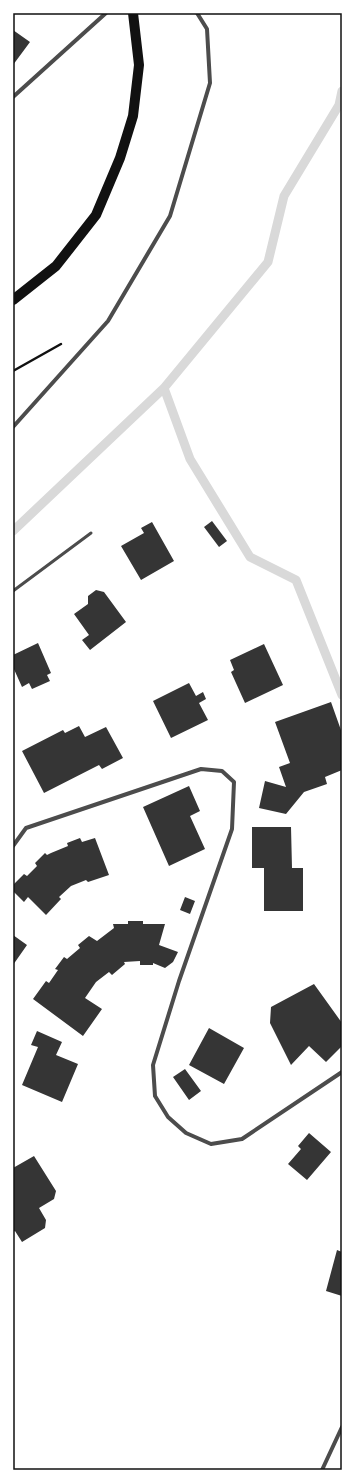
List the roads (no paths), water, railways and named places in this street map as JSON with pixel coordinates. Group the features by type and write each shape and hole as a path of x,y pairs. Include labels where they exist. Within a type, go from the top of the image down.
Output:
{"main road":[{"path":"13,300 56,266 96,215 120,158 133,116 140,65 133,13"}],"street":[{"path":"13,97 106,13"},
{"path":"13,427 108,321 170,216 210,83 208,29 197,13"},
{"path":"13,846 26,828 201,769 222,771 234,782 232,829 179,981 153,1065 155,1096 168,1116 186,1133 211,1144 242,1139 342,1072"},
{"path":"322,1470 342,1427"}],"lane":[{"path":"13,591 91,533"}],"waterway":[{"path":"13,531 164,388 268,262 284,196 339,105 342,91"},
{"path":"164,388 190,459 250,557 296,580 342,695"}]}
